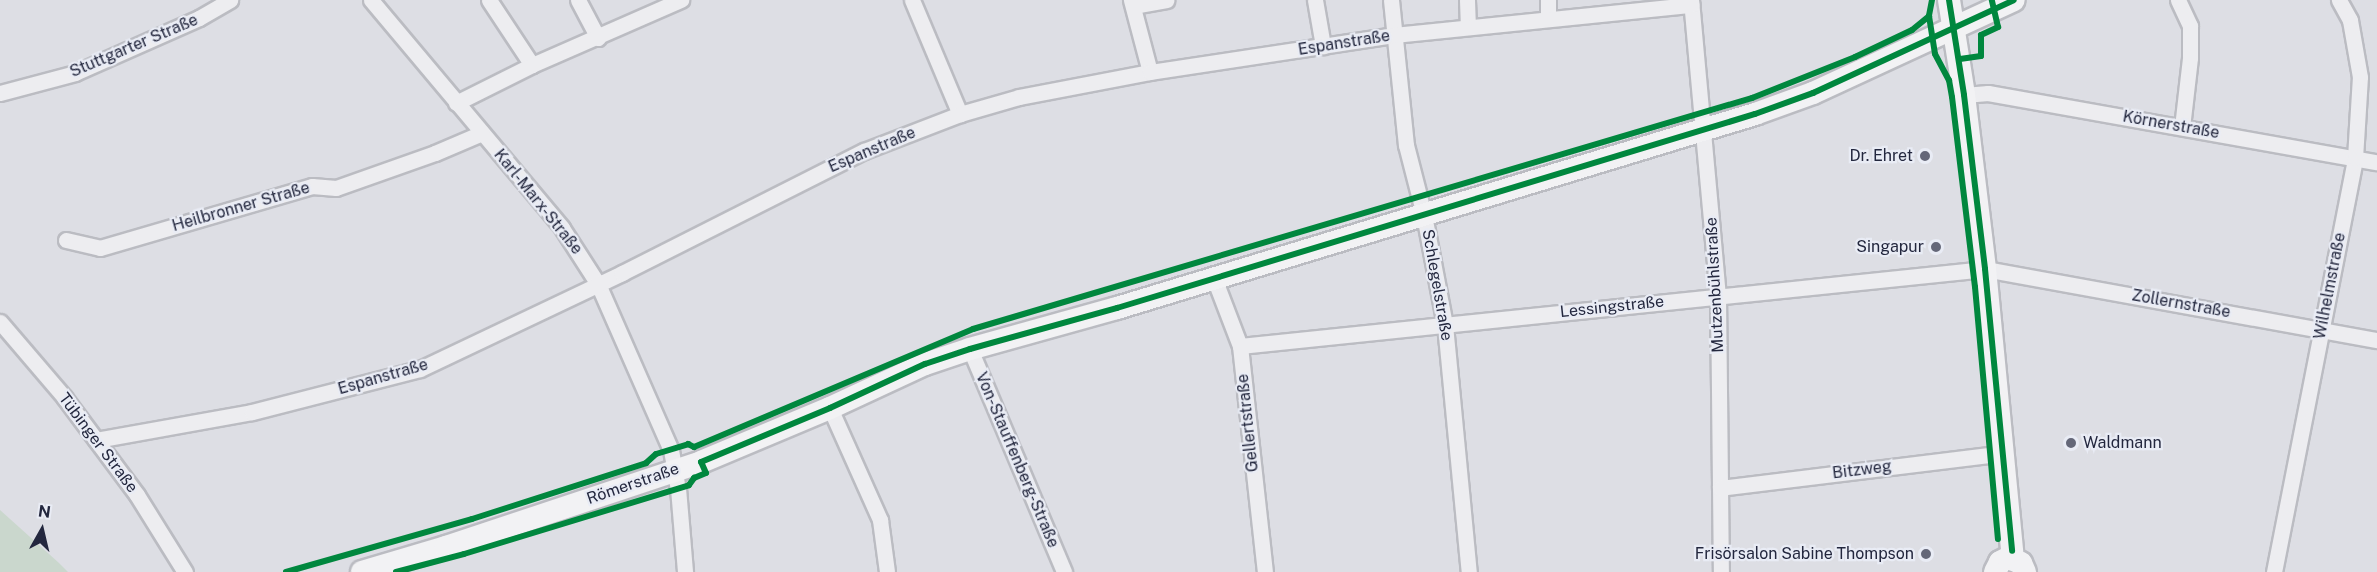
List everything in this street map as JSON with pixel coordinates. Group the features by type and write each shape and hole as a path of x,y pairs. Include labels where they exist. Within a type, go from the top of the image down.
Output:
{"street":[{"name":"Stuttgarter Straße","path":"0,93 75,73 198,18 230,0"},
{"name":"Karl-Marx-Straße","path":"371,0 562,228 598,284 646,390 670,450 675,470 685,572"},
{"path":"489,0 532,65"},
{"path":"578,0 598,38"},
{"path":"912,0 960,114"},
{"path":"1150,72 1132,3 1166,0"},
{"path":"1315,0 1323,46"},
{"name":"Schlegelstraße","path":"1391,0 1406,145 1424,215 1445,325 1469,572"},
{"path":"1467,0 1468,26"},
{"path":"1548,0 1548,19"},
{"path":"1949,0 1955,26 1985,269 2004,453 2010,567"},
{"name":"Römerstraße","path":"362,572 446,548 701,462 830,408 925,364 970,349 1424,215 1703,130 1813,93 1918,47 1955,26 2014,0"},
{"path":"2178,0 2190,26 2190,58 2182,128"},
{"name":"Wilhelmstraße","path":"2274,572 2355,158 2360,76 2350,20 2339,0"},
{"path":"456,103 532,65 678,1"},
{"name":"Espanstraße","path":"96,440 252,412 420,369 864,152 960,114 1019,97 1150,72 1394,34 1548,19 1621,6 1691,3"},
{"name":"Mutzenbühlstraße","path":"1691,3 1718,295 1721,572"},
{"name":"Körnerstraße","path":"1964,95 1988,93 2377,162"},
{"name":"Heilbronner Straße","path":"66,240 100,248 312,186 336,188 435,153 482,133"},
{"name":"Lessingstraße","path":"1239,346 1985,269"},
{"name":"Zollernstraße","path":"1985,269 2377,340"},
{"name":"Gellertstraße","path":"1214,278 1239,346 1265,572"},
{"name":"Tübinger Straße","path":"0,322 64,397 137,495 185,572"},
{"name":"Von-Stauffenberg-Straße","path":"970,349 1064,572"},
{"path":"830,408 880,520 887,572"},
{"name":"Bitzweg","path":"1720,488 2004,453"}],"shaded area":[{"path":"0,510 59,563 68,572 0,572"}],"cycle path":[{"path":"1932,0 1929,16 1935,54 1949,80 1952,97 1975,287 1998,539"},
{"path":"1949,0 1964,95 1985,269 2012,551"},
{"path":"1960,59 1981,56 1981,35 1998,27 1992,0"},
{"path":"396,572 464,554 689,485 694,478 706,473 701,462 830,408 925,364 1755,114 1813,93 2014,0"},
{"path":"286,572 472,519 646,463 656,454 688,444 694,447 973,329 1752,98 1855,57 1912,30 1929,16"}],"place":[{"name":"Dr. Ehret","path":"1925,156"},
{"name":"Singapur","path":"1936,247"},
{"name":"Waldmann","path":"2071,443"},
{"name":"Frisörsalon Sabine Thompson","path":"1926,554"}]}
